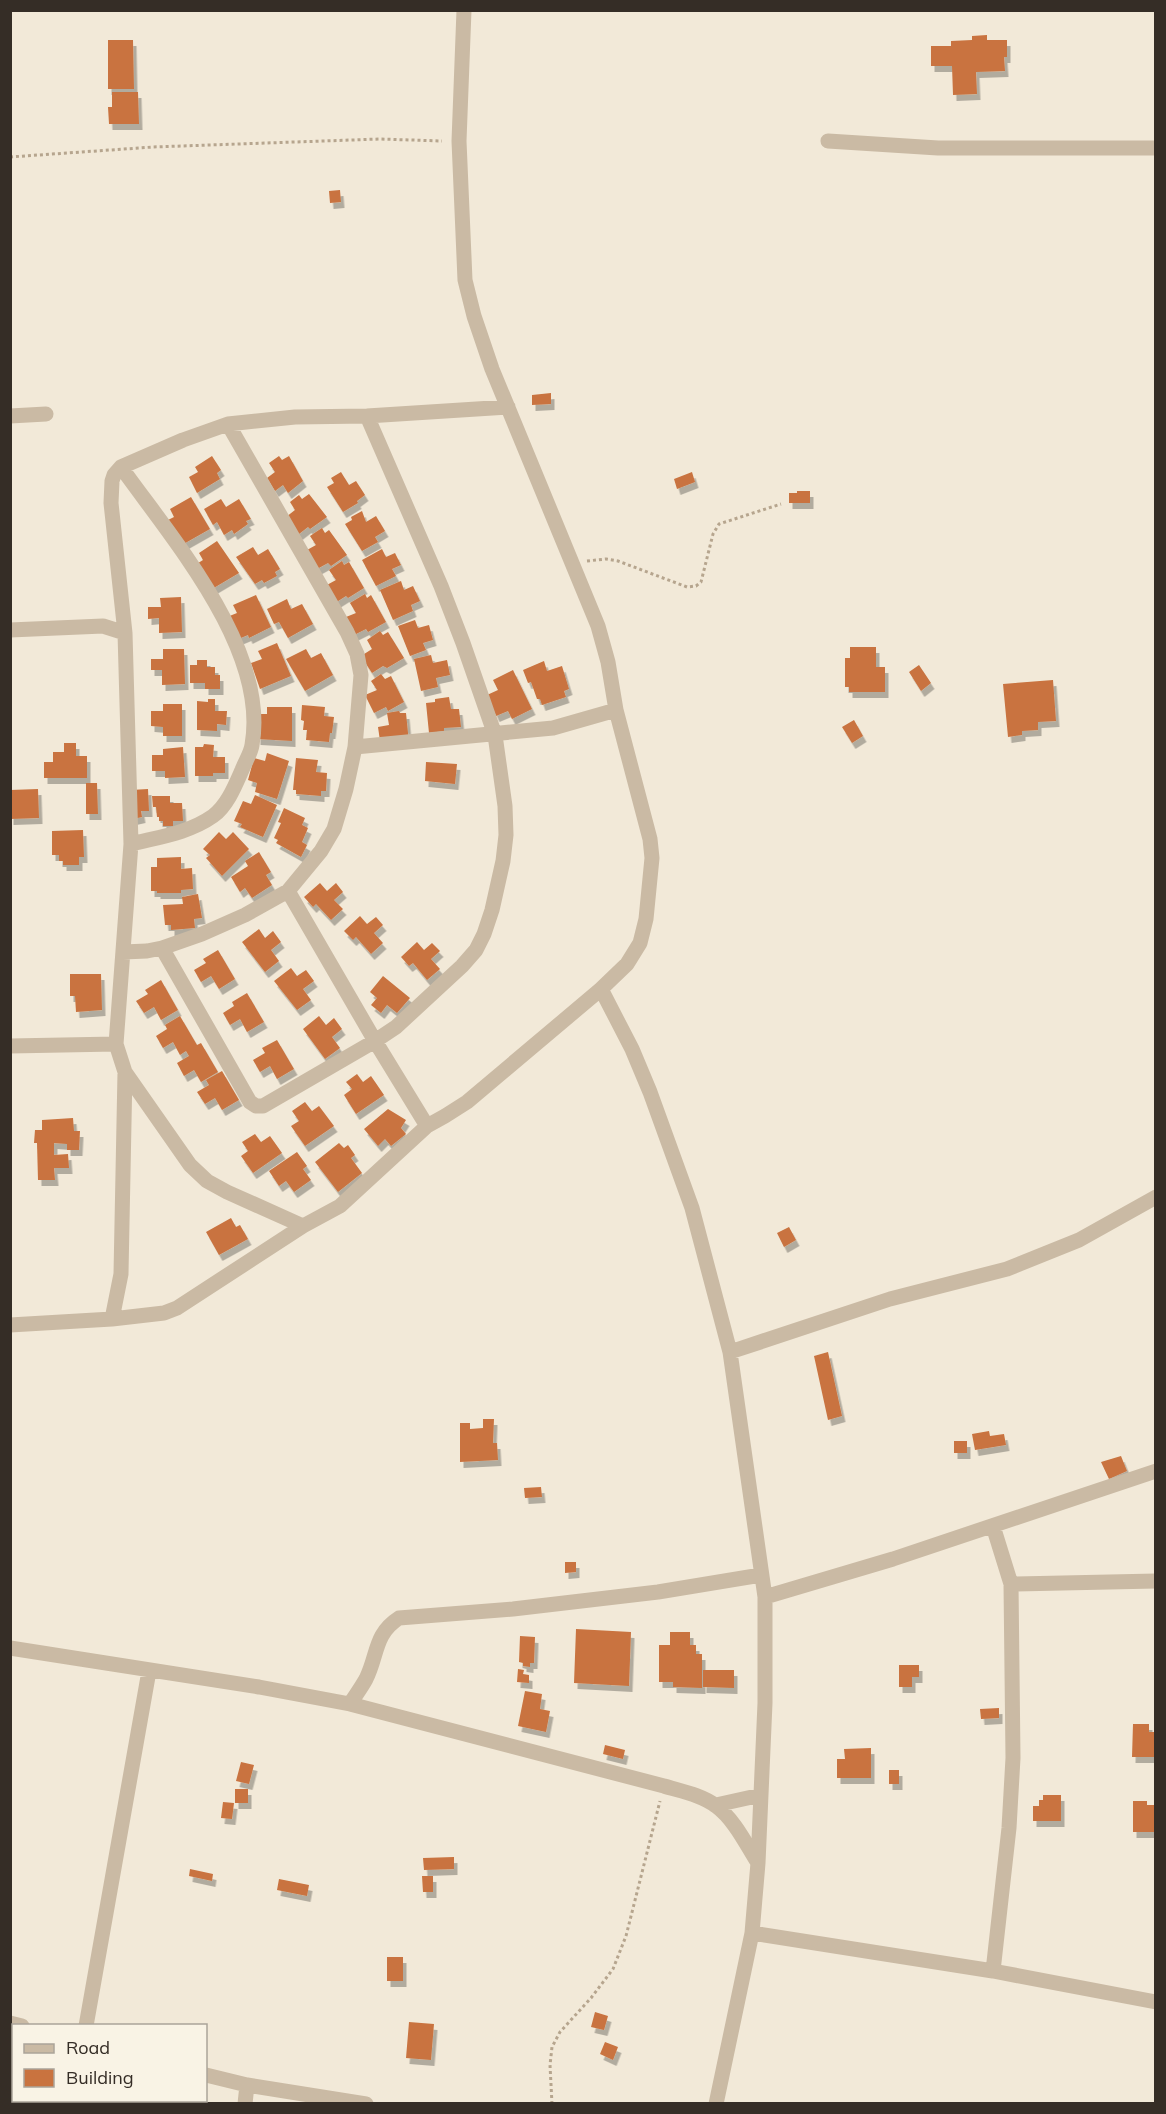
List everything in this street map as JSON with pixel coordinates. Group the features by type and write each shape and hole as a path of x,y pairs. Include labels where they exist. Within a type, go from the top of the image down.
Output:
{"street":[{"path":"10,1325 112,1319 164,1313 177,1308 303,1226 327,1215 346,1202 427,1126 467,1102 601,989 627,964 640,943 652,876 650,840 616,710 604,644 488,359 465,280 459,141 464,10"},
{"path":"828,141 938,148 1155,148"},
{"path":"303,1226 227,1192 207,1181 190,1165 125,1072 116,1044 131,844 125,633 111,503 112,481 121,467 183,440 228,424 296,417 367,416 508,407"},
{"path":"10,416 46,414"},
{"path":"162,948 250,1102 256,1106 262,1106 396,1027 462,966 476,950 484,934 503,861 506,835 505,806 495,735 445,596 367,416"},
{"path":"123,952 162,948 235,920 288,891 321,851 334,829 355,747 361,675 357,654 347,632 228,424"},
{"path":"121,467 212,594 243,661 251,688 254,714 252,746 233,790 214,815 189,829 131,844"},
{"path":"10,630 103,626 125,633"},
{"path":"355,747 553,728 616,710"},
{"path":"288,891 427,1126"},
{"path":"601,989 632,1049 667,1135 692,1208 730,1352 765,1597 765,1703 758,1863 752,1933 716,2103"},
{"path":"10,1046 116,1044"},
{"path":"112,1319 121,1274 125,1072"},
{"path":"730,1352 890,1299 1007,1269 1079,1240 1155,1197"},
{"path":"765,1597 893,1559 1155,1471"},
{"path":"993,1526 1011,1584 1013,1758 1009,1828 993,1971"},
{"path":"350,1704 366,1679 379,1639 387,1627 399,1618 513,1609 646,1593 761,1575"},
{"path":"1011,1584 1155,1581"},
{"path":"10,1648 259,1687 350,1704 664,1786 716,1805 728,1818 758,1863"},
{"path":"86,2024 149,1671"},
{"path":"716,1805 761,1795"},
{"path":"752,1933 993,1971 1155,2002"},
{"path":"207,2075 247,2085 366,2103"},
{"path":"244,2103 247,2085"}],"path":[{"path":"10,158 153,147 380,139 459,141"},
{"path":"573,565 592,560 618,561 687,587 696,586 701,582 713,534 719,524 781,504"},
{"path":"552,2103 550,2065 552,2047 560,2032 591,1998 613,1969 626,1936 664,1786"}],"building":[{"path":"987,35 987,40 1007,40 1007,57 1004,57 1005,71 976,72 977,94 953,95 952,66 931,66 931,46 951,46 951,41 972,40 972,36"},
{"path":"108,40 133,40 134,89 108,89"},
{"path":"112,92 138,92 139,124 109,124 108,107 112,107"},
{"path":"340,190 341,202 330,203 329,191"},
{"path":"551,393 551,404 532,405 532,395"},
{"path":"212,456 221,470 217,473 220,479 197,493 189,477 198,472 195,467"},
{"path":"279,456 282,460 289,456 303,481 288,493 283,485 275,491 267,478 275,472 269,463"},
{"path":"341,472 349,485 356,481 365,495 357,501 358,503 343,512 327,487 334,483 331,478"},
{"path":"692,472 695,482 677,489 674,479"},
{"path":"797,491 810,491 810,503 789,503 789,493 797,493"},
{"path":"309,494 327,517 299,534 286,517 295,510 290,502 299,495 302,499"},
{"path":"191,497 210,529 180,546 166,521 174,517 170,509"},
{"path":"221,499 226,507 239,499 251,519 246,521 248,524 234,534 232,530 224,535 217,522 213,525 204,509"},
{"path":"362,511 366,522 376,516 385,531 375,537 378,542 362,551 345,524 352,520 351,517"},
{"path":"322,528 325,533 329,530 347,555 331,566 328,563 317,569 307,550 316,545 310,536"},
{"path":"217,541 239,573 212,589 195,565 203,560 199,553"},
{"path":"253,547 258,555 268,549 280,569 275,572 277,576 264,583 262,580 255,584 236,557"},
{"path":"382,549 386,557 395,553 401,565 392,569 396,576 376,586 362,560"},
{"path":"342,561 344,565 349,562 364,588 335,603 325,586 336,580 329,570"},
{"path":"401,581 404,590 413,586 420,601 411,605 413,611 393,620 380,590"},
{"path":"365,594 367,598 371,595 386,622 368,632 366,629 354,635 346,617 356,613 350,603"},
{"path":"256,595 271,627 249,638 248,635 236,640 227,617 237,613 233,605"},
{"path":"181,597 182,632 159,633 159,618 148,619 148,607 161,607 160,598"},
{"path":"287,599 291,609 302,604 313,624 288,638 279,622 274,624 267,609"},
{"path":"415,620 418,628 429,625 433,640 423,643 426,650 410,656 398,626"},
{"path":"380,631 383,635 388,632 404,658 387,668 383,666 372,673 361,656 372,649 367,640"},
{"path":"277,643 291,676 260,689 251,663 262,659 258,651"},
{"path":"850,647 876,647 876,667 885,667 885,692 849,692 849,687 845,687 845,658 850,658"},
{"path":"163,649 184,649 185,684 162,685 162,670 151,670 151,659 163,659"},
{"path":"306,649 311,658 321,653 333,675 305,691 286,659"},
{"path":"431,655 433,663 447,660 450,675 436,678 438,687 421,691 414,659"},
{"path":"197,660 207,660 207,667 215,667 215,675 220,675 220,689 205,689 205,683 190,683 190,665 197,665"},
{"path":"544,661 547,671 562,666 569,689 564,691 566,697 542,705 540,699 537,699 531,682 528,683 523,670"},
{"path":"919,665 931,683 921,691 909,672"},
{"path":"513,670 532,709 512,719 508,711 496,716 487,695 498,690 493,680"},
{"path":"381,674 385,679 391,676 404,702 388,711 386,707 374,713 365,695 377,690 371,681"},
{"path":"1053,680 1056,721 1038,722 1038,730 1022,731 1022,735 1008,737 1003,684"},
{"path":"449,697 451,709 459,709 461,727 444,728 444,731 429,733 426,703"},
{"path":"208,699 215,699 215,711 227,711 226,725 217,724 217,731 197,730 197,701 208,702"},
{"path":"163,704 182,704 182,736 163,736 163,727 151,726 151,711 163,711"},
{"path":"302,705 325,707 324,716 334,717 329,742 306,740 307,730 303,730 304,721 301,720"},
{"path":"267,707 292,707 292,741 257,739 257,714 267,714"},
{"path":"399,711 406,713 409,743 380,741 378,727 389,725 387,713"},
{"path":"854,720 863,736 852,743 842,727"},
{"path":"64,743 76,743 76,756 87,756 87,778 44,778 44,762 53,762 53,752 64,752"},
{"path":"204,744 214,745 213,757 225,757 225,773 195,776 195,747 203,747"},
{"path":"183,747 185,777 165,778 165,771 152,771 152,755 163,755 163,749"},
{"path":"267,753 289,761 277,799 255,792 257,783 248,780 254,758 265,761"},
{"path":"296,758 318,760 316,772 327,773 326,791 321,791 321,796 296,794 296,790 293,790"},
{"path":"426,762 457,764 455,784 425,781"},
{"path":"86,783 97,783 98,814 86,814"},
{"path":"38,789 39,818 10,819 10,790"},
{"path":"148,789 149,811 141,811 142,817 133,819 131,790"},
{"path":"255,795 277,805 263,837 240,827 242,824 234,821 243,801 251,804"},
{"path":"152,796 170,796 170,803 182,803 183,821 173,821 173,826 163,826 163,821 159,821 157,817 156,807 153,807"},
{"path":"284,808 305,818 302,825 308,828 302,842 307,845 301,857 276,843 278,840 274,838 281,823 278,822"},
{"path":"83,830 84,857 79,857 79,865 63,865 63,861 59,861 59,855 52,855 52,831"},
{"path":"219,832 226,839 233,832 249,849 222,876 206,858 210,855 203,849"},
{"path":"259,852 271,872 266,875 272,885 252,898 245,888 240,892 231,877 248,866 245,861"},
{"path":"181,857 181,869 192,868 193,889 181,890 181,893 151,891 151,867 157,867 157,858"},
{"path":"320,883 327,891 336,883 343,892 334,900 343,909 331,920 316,904 313,907 304,897"},
{"path":"198,894 202,918 194,919 195,928 171,930 171,925 165,925 163,905 183,904 182,897"},
{"path":"360,916 367,924 376,917 383,925 374,933 383,943 371,954 356,937 353,940 344,931"},
{"path":"259,929 265,938 273,931 281,942 271,950 279,961 265,972 242,942"},
{"path":"417,942 424,950 432,943 440,951 431,959 440,969 427,980 413,963 409,966 401,957"},
{"path":"218,950 235,979 219,989 211,976 201,982 194,970 206,963 203,959"},
{"path":"291,968 297,976 306,970 314,981 303,989 311,1000 297,1010 274,981"},
{"path":"70,974 101,974 102,1010 76,1012 75,996 70,996"},
{"path":"383,976 410,998 397,1013 387,1005 381,1013 371,1005 377,998 370,992"},
{"path":"161,980 178,1010 161,1020 154,1007 144,1013 136,1001 148,994 145,990"},
{"path":"247,993 264,1022 247,1032 240,1019 230,1025 223,1013 234,1006 232,1002"},
{"path":"180,1016 197,1045 201,1043 218,1072 201,1082 194,1070 184,1076 177,1063 189,1056 186,1051 180,1055 173,1042 163,1048 156,1036 167,1029 165,1025"},
{"path":"319,1016 326,1025 334,1018 342,1029 332,1037 340,1048 325,1059 303,1029"},
{"path":"277,1040 294,1069 277,1079 270,1066 260,1072 253,1060 265,1053 262,1048"},
{"path":"222,1071 239,1100 222,1110 215,1098 205,1104 197,1092 209,1085 206,1080"},
{"path":"357,1074 363,1082 371,1076 384,1095 356,1114 344,1095 352,1089 346,1082"},
{"path":"305,1102 312,1111 319,1106 334,1126 305,1146 291,1126 299,1121 292,1111"},
{"path":"388,1109 406,1120 401,1128 406,1134 391,1146 385,1139 378,1146 364,1129"},
{"path":"73,1118 74,1131 80,1131 79,1150 67,1150 67,1144 54,1143 54,1155 68,1154 69,1168 54,1168 55,1180 38,1180 35,1130 42,1130 42,1120"},
{"path":"255,1134 261,1142 270,1136 282,1153 253,1173 241,1156 248,1151 242,1142"},
{"path":"339,1143 344,1148 348,1145 355,1155 351,1158 362,1173 338,1192 315,1162"},
{"path":"297,1152 307,1166 303,1169 311,1180 294,1192 286,1181 279,1186 269,1171"},
{"path":"231,1218 236,1227 240,1225 248,1239 219,1255 206,1232"},
{"path":"789,1227 796,1240 784,1247 777,1233"},
{"path":"828,1352 842,1416 828,1420 814,1356"},
{"path":"483,1419 494,1419 493,1443 497,1443 498,1460 460,1462 460,1423 470,1423 470,1429 483,1428"},
{"path":"989,1431 990,1436 1004,1434 1006,1445 975,1450 972,1434"},
{"path":"954,1441 967,1441 967,1453 954,1453"},
{"path":"1121,1456 1127,1471 1109,1479 1101,1462"},
{"path":"541,1487 542,1497 525,1498 524,1488"},
{"path":"565,1562 576,1562 576,1572 565,1573"},
{"path":"576,1629 631,1632 629,1686 574,1683"},
{"path":"670,1632 690,1632 690,1645 696,1645 696,1654 702,1654 702,1688 673,1687 673,1682 659,1682 659,1645 670,1645"},
{"path":"520,1636 535,1637 534,1663 530,1663 530,1667 523,1666 523,1663 519,1662"},
{"path":"899,1665 919,1665 919,1677 912,1677 912,1687 899,1687"},
{"path":"518,1669 524,1670 523,1674 529,1675 529,1683 517,1682"},
{"path":"703,1670 734,1670 734,1688 703,1687"},
{"path":"525,1691 542,1694 540,1709 550,1711 546,1732 518,1726"},
{"path":"999,1708 999,1718 981,1719 980,1709"},
{"path":"1133,1724 1149,1724 1149,1732 1155,1732 1154,1757 1132,1757"},
{"path":"605,1745 625,1750 623,1759 603,1754"},
{"path":"871,1748 871,1778 837,1778 837,1759 845,1759 844,1749"},
{"path":"241,1762 254,1765 249,1784 236,1781"},
{"path":"889,1770 899,1770 899,1784 889,1784"},
{"path":"235,1789 248,1789 248,1803 235,1803"},
{"path":"1043,1795 1061,1795 1061,1821 1033,1821 1033,1806 1039,1806 1039,1800 1043,1800"},
{"path":"1133,1801 1147,1801 1147,1805 1156,1805 1156,1832 1133,1832"},
{"path":"223,1802 234,1803 232,1819 221,1818"},
{"path":"454,1857 454,1869 424,1870 423,1858"},
{"path":"190,1869 213,1874 212,1881 189,1876"},
{"path":"422,1876 433,1876 433,1892 423,1892"},
{"path":"279,1879 309,1885 307,1896 277,1890"},
{"path":"387,1957 403,1957 403,1981 387,1981"},
{"path":"595,2012 608,2016 604,2030 591,2027"},
{"path":"409,2022 434,2024 431,2060 406,2058"},
{"path":"605,2042 618,2047 613,2060 600,2054"}]}
